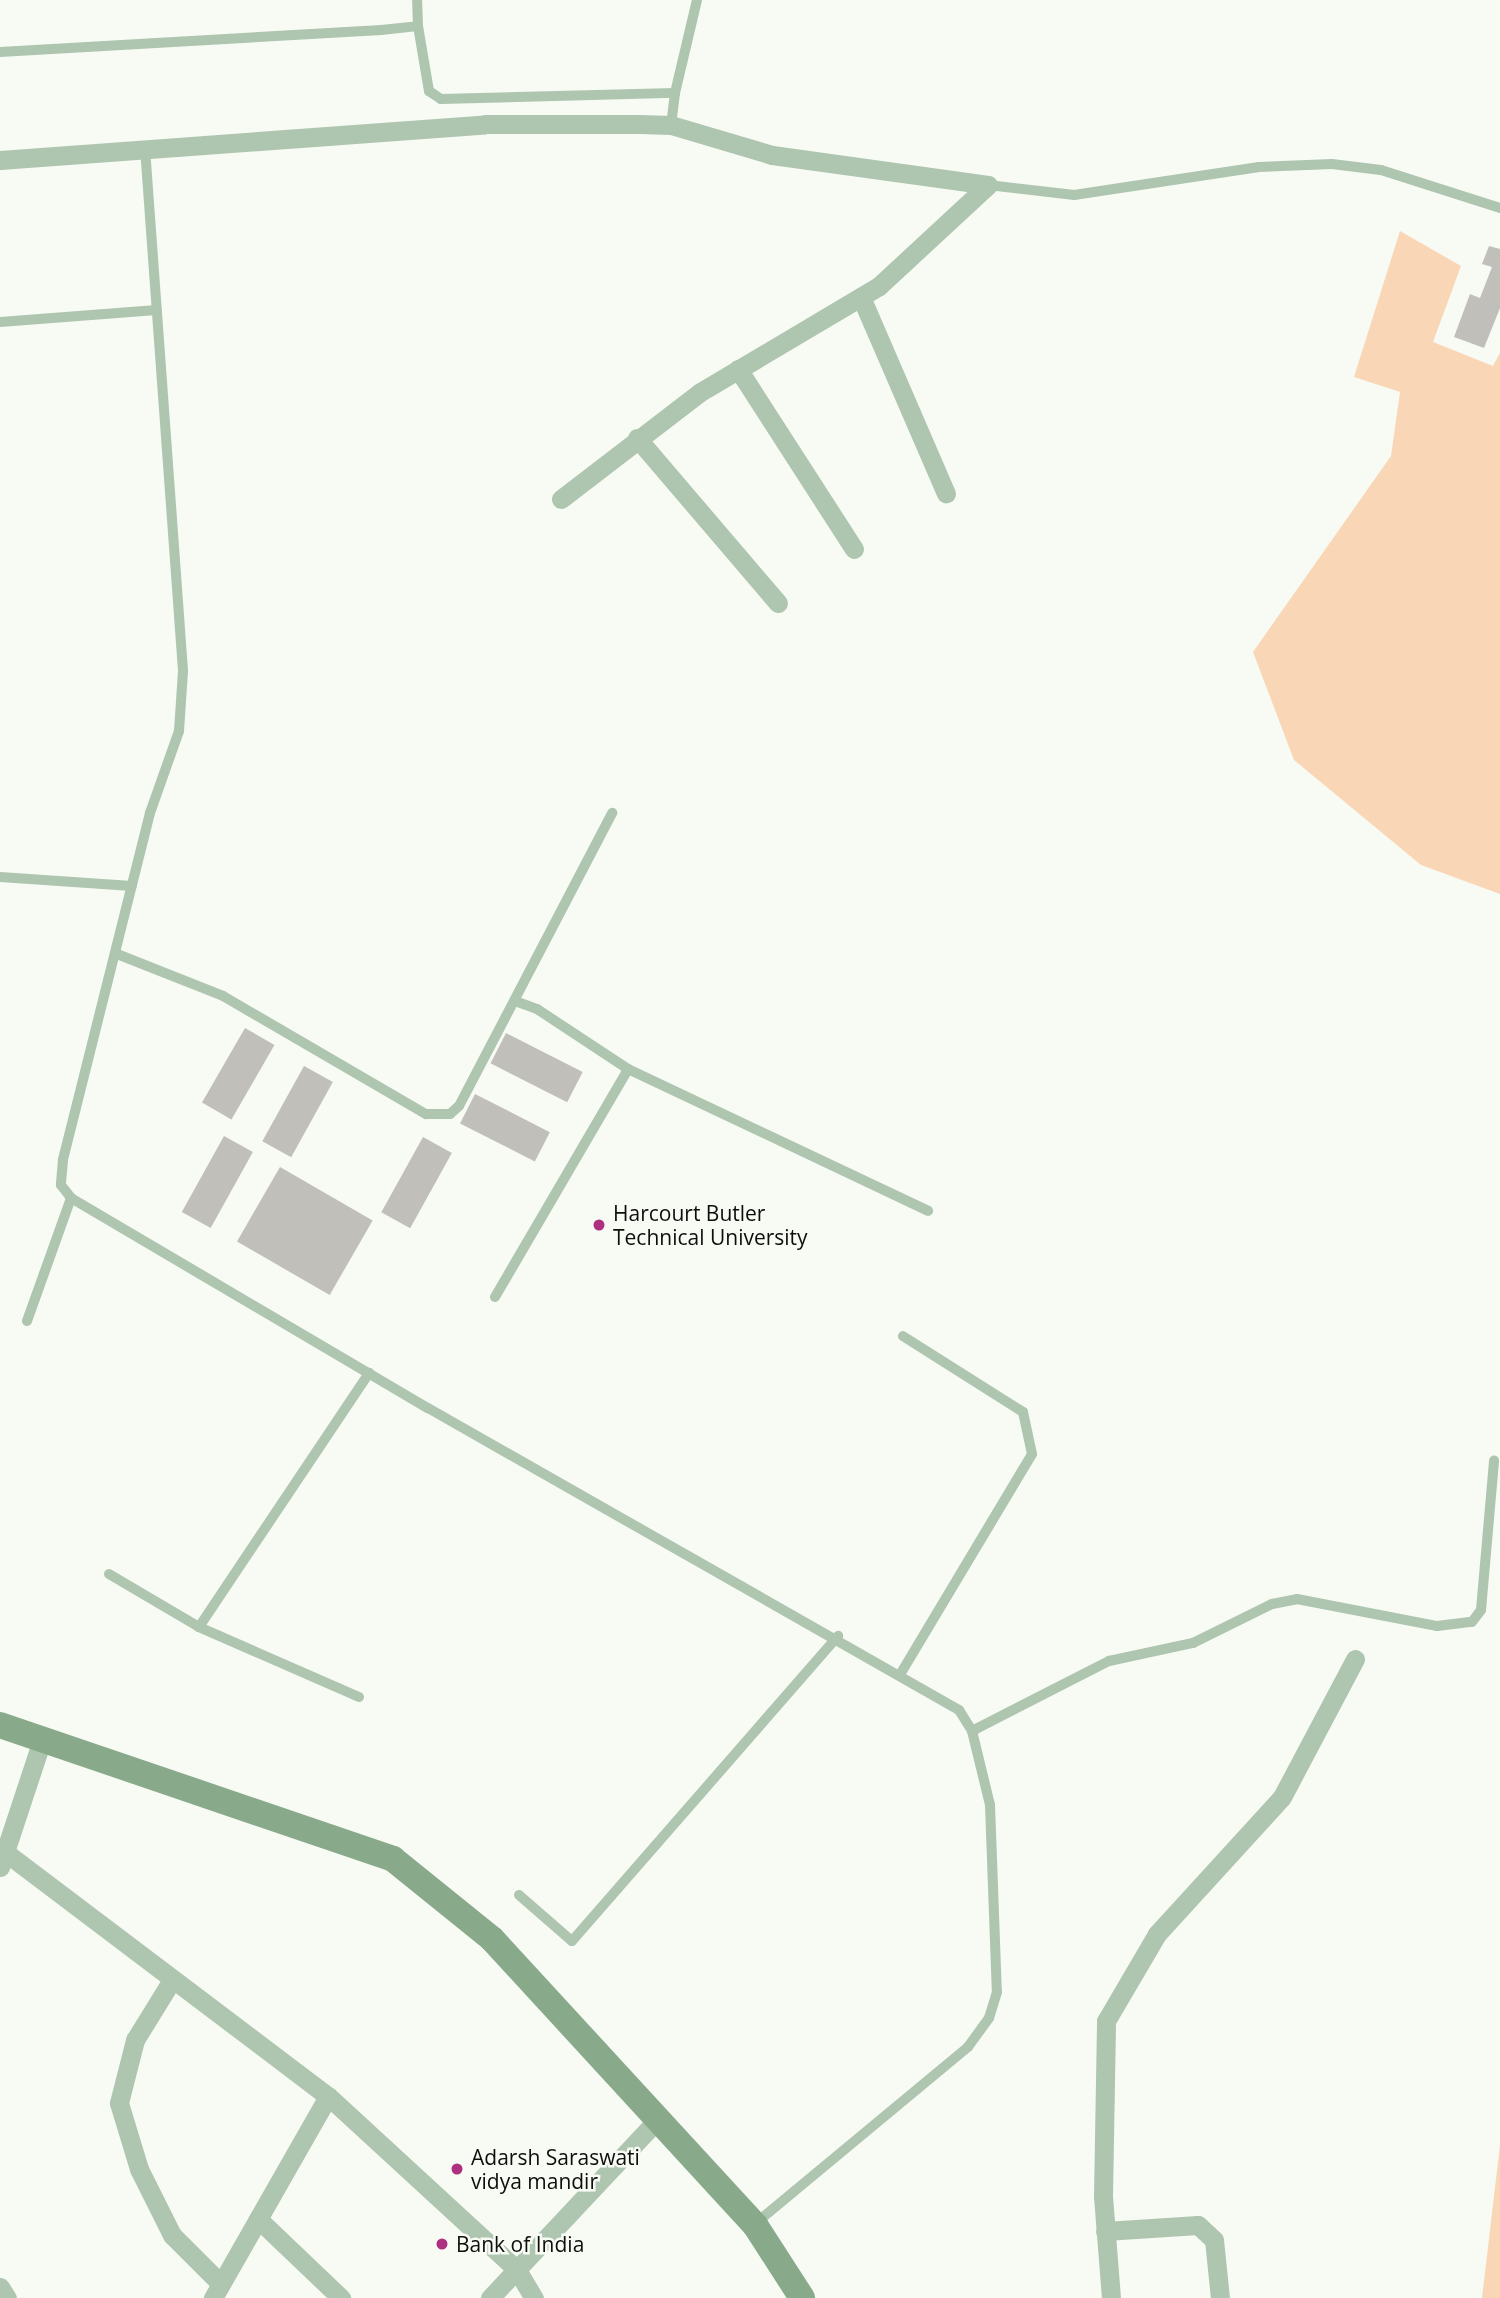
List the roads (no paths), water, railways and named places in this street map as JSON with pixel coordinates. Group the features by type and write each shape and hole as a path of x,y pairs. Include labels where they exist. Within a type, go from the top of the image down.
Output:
{"street":[{"path":"0,160 485,124 671,125 772,155 988,185"},
{"path":"561,499 637,438 738,369 860,297 938,237 988,185"},
{"path":"860,297 946,493"},
{"path":"738,369 854,549"},
{"path":"637,438 778,603"},
{"path":"1111,2298 1105,2231 1106,2021 1157,1934 1282,1797 1355,1659"},
{"path":"0,1725 393,1859 492,1939 656,2121 755,2225 802,2298"},
{"path":"42,1740 4,1848 172,1980 328,2096 517,2270 534,2298"},
{"path":"172,1980 135,2040 119,2103 139,2168 172,2235 217,2291 328,2096"},
{"path":"491,2298 656,2121"},
{"path":"258,2219 341,2298"},
{"path":"1105,2231 1198,2225 1214,2240 1220,2298"},
{"path":"0,2287 7,2298"}],"lane":[{"path":"417,0 418,26 429,91 440,99 675,93"},
{"path":"671,125 675,93 696,0"},
{"path":"0,52 418,26"},
{"path":"145,148 183,671 178,731 132,886 63,1160 61,1185 71,1198 369,1373 838,1636 959,1710 972,1731 990,1805 997,1992 989,2018 968,2047 755,2225"},
{"path":"988,185 1074,195 1259,167 1332,164 1381,170 1500,208"},
{"path":"0,322 157,310"},
{"path":"117,954 223,996 435,1116 459,1106 612,813"},
{"path":"0,877 132,886"},
{"path":"515,1001 537,1009 628,1069 928,1211"},
{"path":"495,1297 628,1069"},
{"path":"27,1321 71,1198"},
{"path":"901,1673 1031,1454 1023,1412 903,1336"},
{"path":"199,1627 369,1373"},
{"path":"972,1731 1109,1661 1193,1643 1272,1604 1297,1599 1437,1626 1472,1622 1481,1610 1494,1461"},
{"path":"109,1574 199,1627 359,1697"},
{"path":"519,1895 572,1941 838,1636"}],"place":[{"name":"Harcourt Butler Technical University","path":"599,1225"},
{"name":"Adarsh Saraswati vidya mandir","path":"457,2169"},
{"name":"Bank of India","path":"442,2244"}]}
